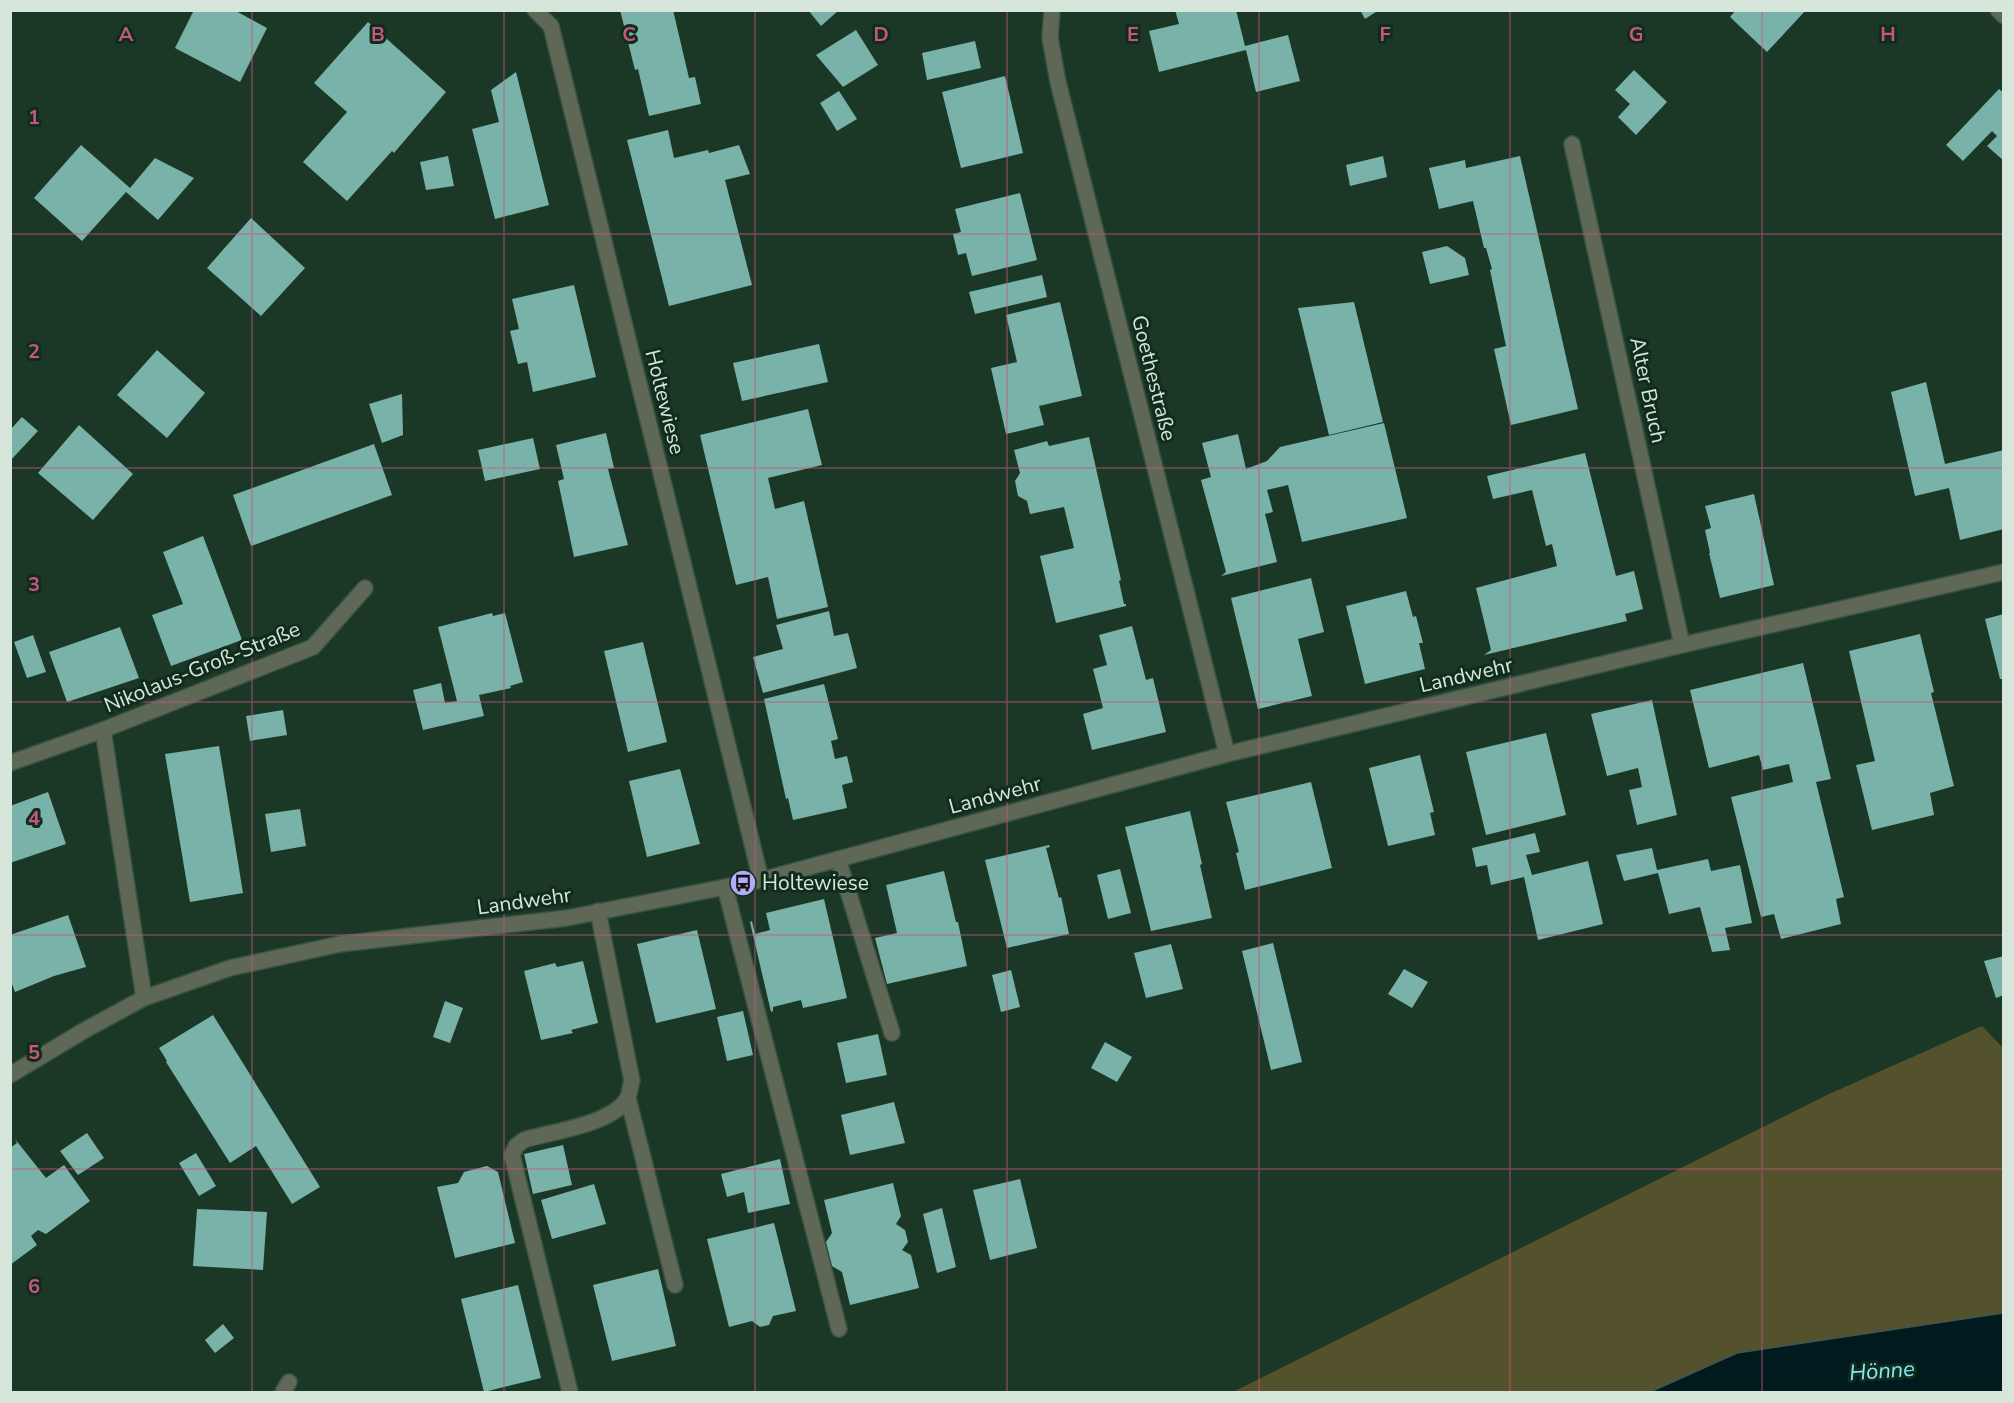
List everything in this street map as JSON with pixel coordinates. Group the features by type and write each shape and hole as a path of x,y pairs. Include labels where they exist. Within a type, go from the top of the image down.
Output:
{"street":[{"name":"Holtewiese","path":"535,10 551,26 761,880"},
{"name":"Goethestraße","path":"1052,10 1050,38 1058,82 1227,753"},
{"path":"1998,10 2004,16"},
{"name":"Alter Bruch","path":"1572,144 1682,645"},
{"name":"Landwehr","path":"10,1075 144,998 230,968 340,944 487,928 598,912 761,880 1227,753 1682,645 2004,572"},
{"name":"Nikolaus-Groß-Straße","path":"10,764 103,730 312,647 365,588"},
{"name":"Nikolaus-Groß-Straße","path":"103,730 144,998"},
{"path":"838,859 892,1033"},
{"path":"725,887 839,1329"},
{"path":"570,1392 512,1155 516,1146 524,1140 585,1124 612,1114 627,1098 632,1081 598,912"},
{"path":"627,1098 675,1285"}],"shaded area":[{"path":"1982,1026 2003,1048 2003,1392 1233,1392 1829,1094"}],"water":[{"name":"Hönne","path":"2003,1313 2003,1392 1650,1392 1737,1353"}],"building":[{"path":"194,10 234,10 267,28 240,82 175,48"},
{"path":"620,10 673,10 689,78 695,77 701,104 649,116"},
{"path":"808,10 839,10 821,26"},
{"path":"1175,10 1236,10 1245,46 1288,35 1300,81 1256,92 1246,50 1159,72 1149,31 1179,24"},
{"path":"1360,10 1379,10 1365,19"},
{"path":"1736,10 1806,10 1767,52 1730,17"},
{"path":"368,22 446,92 394,153 392,151 347,201 303,162 347,112 314,83"},
{"path":"856,30 878,65 843,87 816,55"},
{"path":"975,41 981,68 927,80 922,53"},
{"path":"1634,70 1667,102 1636,135 1618,117 1630,104 1615,90"},
{"path":"516,72 549,205 495,219 472,129 499,122 491,90"},
{"path":"1005,76 1023,153 961,168 942,92"},
{"path":"1999,89 2004,93 2004,161 1987,146 1997,136 1992,131 1963,161 1946,145"},
{"path":"839,91 857,119 837,131 820,103"},
{"path":"668,130 674,158 708,150 709,153 739,145 750,174 725,180 752,285 669,306 627,140"},
{"path":"81,145 130,188 155,158 194,178 158,220 126,192 82,241 34,198"},
{"path":"448,156 454,186 426,190 420,162"},
{"path":"1383,156 1387,177 1350,186 1346,165"},
{"path":"1520,156 1578,409 1511,425 1494,349 1506,346 1490,270 1492,269 1486,248 1484,248 1473,201 1439,209 1429,168 1465,160 1466,168"},
{"path":"1020,193 1037,260 972,276 966,253 958,255 953,234 961,232 955,209"},
{"path":"251,218 305,268 261,316 207,268"},
{"path":"1447,246 1465,258 1469,275 1430,284 1422,252"},
{"path":"1042,275 1047,297 975,314 969,292"},
{"path":"574,285 596,377 533,392 527,362 518,364 510,331 519,329 512,299"},
{"path":"1060,302 1082,396 1039,406 1044,425 1006,434 991,368 1017,362 1006,315"},
{"path":"1354,302 1383,422 1329,435 1298,308"},
{"path":"819,344 828,382 742,401 733,363"},
{"path":"157,350 205,393 167,438 117,395"},
{"path":"1926,382 1945,464 2004,450 2004,529 1960,540 1949,488 1915,496 1891,392"},
{"path":"402,394 403,435 382,443 369,404"},
{"path":"808,409 822,465 768,478 775,509 804,501 828,607 777,619 768,577 736,585 700,435"},
{"path":"22,417 38,431 10,461 10,430"},
{"path":"1384,423 1407,518 1302,542 1288,485 1267,490 1273,512 1265,514 1277,562 1221,576 1226,572 1201,480 1211,477 1202,443 1238,434 1246,469 1267,461 1280,447"},
{"path":"79,425 133,474 93,520 38,473"},
{"path":"606,433 614,468 608,469 628,545 574,557 558,481 564,479 556,445"},
{"path":"1089,437 1126,606 1056,623 1040,556 1074,548 1064,507 1030,514 1027,501 1018,496 1015,481 1020,473 1014,450 1047,441 1049,446"},
{"path":"533,438 540,469 485,481 478,450"},
{"path":"374,444 392,495 251,546 233,495"},
{"path":"1585,453 1616,576 1634,571 1643,609 1625,614 1627,621 1484,655 1491,650 1476,588 1557,566 1552,544 1546,546 1532,490 1493,499 1487,476"},
{"path":"1754,494 1774,585 1720,598 1705,530 1711,528 1705,506"},
{"path":"203,536 242,640 171,666 152,615 183,604 163,552"},
{"path":"1311,578 1324,632 1298,639 1312,696 1258,709 1231,598"},
{"path":"1406,591 1423,643 1419,643 1425,669 1365,684 1346,606"},
{"path":"829,611 834,636 848,633 857,668 763,693 753,657 783,649 776,625"},
{"path":"492,613 493,616 505,613 523,682 510,686 511,688 479,695 484,716 423,730 413,690 441,683 445,703 457,701 438,627"},
{"path":"2004,614 2004,679 2000,679 1985,619"},
{"path":"1132,626 1146,680 1153,678 1166,732 1092,750 1083,714 1103,708 1093,669 1107,665 1099,635"},
{"path":"120,627 139,678 67,702 49,652"},
{"path":"1920,634 1934,692 1931,693 1954,786 1930,793 1934,815 1872,830 1856,765 1875,761 1849,651"},
{"path":"33,635 46,672 27,678 14,642"},
{"path":"643,642 667,742 628,752 604,651"},
{"path":"1803,663 1831,779 1816,782 1844,897 1836,899 1841,924 1781,939 1774,914 1761,917 1731,797 1793,782 1789,764 1763,770 1759,755 1709,768 1690,690"},
{"path":"824,684 838,739 831,741 835,759 847,756 853,782 842,785 847,808 793,820 788,798 786,799 764,699"},
{"path":"1652,700 1677,815 1637,825 1629,790 1642,787 1638,768 1607,776 1591,714"},
{"path":"283,710 287,735 250,741 246,716"},
{"path":"1546,733 1566,815 1486,835 1466,752"},
{"path":"219,746 243,893 190,902 165,754"},
{"path":"1420,755 1434,812 1430,813 1435,835 1388,846 1369,768"},
{"path":"680,769 700,844 647,857 629,781"},
{"path":"1311,782 1332,868 1245,890 1236,853 1239,852 1226,802"},
{"path":"48,792 66,844 10,863 10,806"},
{"path":"300,809 306,846 271,852 265,814"},
{"path":"1190,811 1212,918 1151,931 1125,827"},
{"path":"1535,833 1540,852 1526,855 1532,875 1588,861 1603,924 1538,940 1524,877 1491,885 1487,865 1476,867 1472,848"},
{"path":"1049,845 1050,847 1046,848 1059,898 1061,897 1069,934 1007,948 985,860"},
{"path":"1652,848 1657,870 1708,859 1711,871 1740,865 1752,923 1725,928 1730,950 1712,952 1700,907 1669,914 1658,873 1624,881 1616,855"},
{"path":"1120,869 1131,913 1108,919 1097,875"},
{"path":"944,871 967,966 887,984 875,938 897,933 886,885"},
{"path":"824,899 847,998 803,1008 801,1000 773,1007 771,1012 750,922 752,921 755,934 770,930 766,913"},
{"path":"68,915 86,967 54,976 15,992 10,979 10,935"},
{"path":"697,930 716,1009 656,1023 637,944"},
{"path":"1273,943 1302,1062 1271,1070 1242,951"},
{"path":"1171,944 1183,989 1146,998 1134,953"},
{"path":"2004,956 2004,995 1996,998 1984,961"},
{"path":"583,961 598,1023 571,1030 573,1033 541,1040 524,971 555,963 557,967"},
{"path":"1404,969 1428,982 1412,1008 1388,994"},
{"path":"1011,970 1020,1007 1001,1012 992,975"},
{"path":"445,1001 463,1008 450,1043 433,1037"},
{"path":"743,1011 753,1055 727,1061 717,1017"},
{"path":"213,1015 320,1187 292,1204 256,1146 230,1163 159,1048"},
{"path":"878,1034 887,1075 846,1083 837,1043"},
{"path":"1105,1042 1132,1057 1117,1082 1091,1068"},
{"path":"894,1102 905,1143 850,1155 841,1115"},
{"path":"87,1133 104,1158 78,1175 60,1151"},
{"path":"15,1139 46,1178 64,1165 90,1201 46,1234 38,1230 31,1236 37,1245 10,1265 10,1148 17,1143"},
{"path":"563,1145 572,1185 533,1194 524,1154"},
{"path":"196,1153 216,1186 199,1196 179,1163"},
{"path":"780,1159 790,1204 748,1213 744,1192 727,1197 721,1174"},
{"path":"487,1166 498,1172 515,1243 455,1258 437,1187 458,1183 464,1172"},
{"path":"1020,1179 1037,1248 990,1260 973,1190"},
{"path":"893,1183 901,1216 896,1224 905,1230 908,1242 902,1250 911,1255 919,1288 850,1305 842,1272 832,1266 826,1242 832,1233 824,1200"},
{"path":"594,1184 606,1224 552,1239 541,1200"},
{"path":"942,1208 956,1267 937,1273 923,1214"},
{"path":"197,1209 267,1212 263,1270 193,1266"},
{"path":"774,1223 796,1311 773,1316 769,1325 760,1327 752,1321 729,1327 707,1239"},
{"path":"658,1269 676,1346 612,1361 593,1285"},
{"path":"518,1285 541,1378 484,1392 461,1299"},
{"path":"223,1324 234,1338 215,1353 205,1340"}],"place":[{"name":"Holtewiese","path":"743,883"}]}
